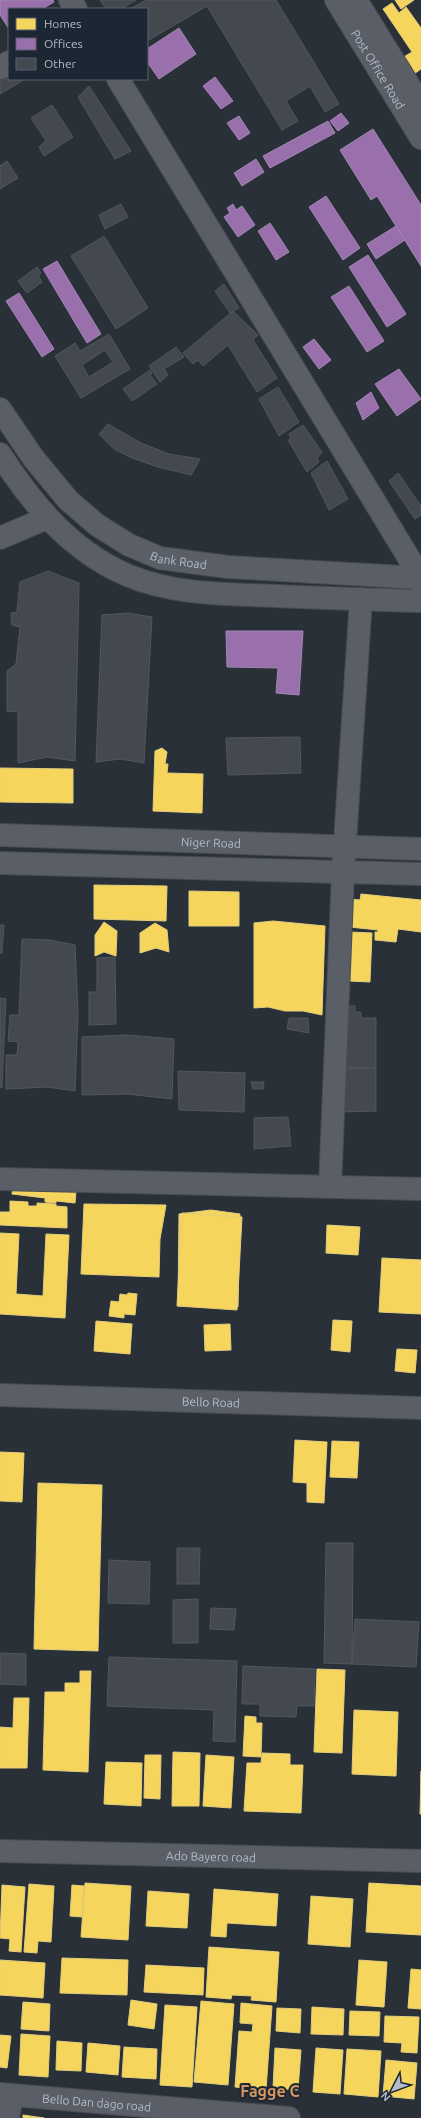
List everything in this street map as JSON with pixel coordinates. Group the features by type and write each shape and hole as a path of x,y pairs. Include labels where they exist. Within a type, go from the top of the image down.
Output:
{"street":[{"name":"Post Office Road","path":"336,0 421,138"},
{"name":"Post Office Road","path":"356,0 421,105"},
{"path":"119,80 421,578 421,584"},
{"name":"Bank Road","path":"0,409 34,459 68,500 97,525 129,545 160,558 228,567 421,578"},
{"path":"0,454 18,482 47,518 86,551 127,575 165,587 214,594 421,601"},
{"path":"0,538 47,518"},
{"path":"330,1187 343,872 346,848 361,599"},
{"name":"Niger Road","path":"0,836 346,848 421,849"},
{"path":"0,863 421,874"},
{"path":"0,1178 421,1189"},
{"name":"Bello Road","path":"0,1395 421,1408"},
{"name":"Ado Bayero road","path":"0,1851 421,1861"},
{"path":"6,2095 8,2118"},
{"name":"Bello Dan dago road","path":"6,2095 289,2118"}],"building: Homes":[{"path":"395,0 414,0 401,9"},
{"path":"392,3 399,13 406,7 421,28 421,69 414,74 402,58 412,52 383,9"},
{"path":"162,748 167,752 165,764 168,764 167,773 203,774 202,813 153,811 155,751"},
{"path":"0,768 73,769 73,803 0,802"},
{"path":"94,885 167,886 166,921 94,919"},
{"path":"189,891 239,892 239,926 189,926"},
{"path":"361,894 421,900 421,932 398,929 396,942 375,940 375,932 378,932 378,930 349,927 351,899 360,900"},
{"path":"273,921 325,926 322,1015 303,1011 285,1011 268,1007 254,1008 254,923"},
{"path":"104,922 117,931 116,956 104,952 95,956 95,935"},
{"path":"155,923 167,930 169,952 156,948 140,953 140,933"},
{"path":"351,932 372,933 370,982 349,981"},
{"path":"13,1184 76,1191 75,1203 56,1201 56,1203 45,1202 45,1198 12,1194"},
{"path":"10,1201 28,1202 28,1206 37,1206 37,1203 56,1204 56,1206 67,1207 67,1228 0,1225 0,1212 10,1212"},
{"path":"84,1204 166,1205 160,1239 159,1277 81,1274"},
{"path":"211,1210 240,1214 238,1307 210,1303 178,1306 179,1214"},
{"path":"182,1213 242,1217 237,1310 177,1306"},
{"path":"327,1225 360,1227 358,1255 326,1253"},
{"path":"0,1233 19,1234 16,1294 43,1296 46,1234 69,1235 65,1318 0,1314"},
{"path":"382,1258 421,1260 421,1314 379,1312"},
{"path":"128,1293 137,1294 135,1315 124,1314 124,1318 109,1316 111,1301 119,1302 120,1294 127,1295"},
{"path":"333,1320 352,1321 350,1352 331,1350"},
{"path":"96,1321 132,1324 130,1354 94,1351"},
{"path":"230,1324 231,1350 205,1351 204,1325"},
{"path":"397,1349 417,1350 415,1373 395,1371"},
{"path":"295,1440 327,1442 324,1503 307,1502 307,1483 293,1482"},
{"path":"332,1441 359,1442 357,1478 330,1477"},
{"path":"0,1452 24,1453 22,1502 0,1501"},
{"path":"38,1483 102,1485 98,1651 34,1649"},
{"path":"317,1669 345,1670 342,1753 314,1752"},
{"path":"80,1671 91,1671 88,1772 43,1770 45,1692 65,1692 65,1683 80,1683"},
{"path":"14,1698 29,1698 27,1768 0,1768 0,1727 13,1728"},
{"path":"354,1710 398,1712 396,1776 352,1774"},
{"path":"245,1716 256,1717 256,1723 262,1723 261,1757 243,1756"},
{"path":"173,1752 200,1753 199,1806 172,1806"},
{"path":"262,1753 290,1754 290,1765 303,1765 301,1813 244,1811 247,1763 261,1763"},
{"path":"145,1755 161,1755 160,1799 144,1798"},
{"path":"206,1755 234,1757 231,1808 203,1806"},
{"path":"106,1762 142,1763 141,1806 104,1804"},
{"path":"421,1771 421,1814 420,1814"},
{"path":"85,1883 131,1886 128,1940 81,1937"},
{"path":"369,1883 421,1886 421,1935 366,1932"},
{"path":"29,1884 54,1886 51,1942 38,1941 37,1953 24,1952"},
{"path":"2,1885 25,1887 21,1952 9,1951 10,1939 0,1938"},
{"path":"72,1885 84,1886 82,1917 70,1916"},
{"path":"214,1889 278,1894 276,1926 227,1923 226,1937 211,1936"},
{"path":"148,1891 189,1894 187,1928 146,1926"},
{"path":"311,1896 353,1899 350,1947 308,1944"},
{"path":"209,1947 279,1952 276,2002 251,2000 252,1996 232,1995 231,1999 206,1997"},
{"path":"62,1958 128,1960 127,1995 60,1993"},
{"path":"0,1960 45,1963 43,1998 0,1995"},
{"path":"359,1960 387,1962 384,2007 356,2005"},
{"path":"146,1965 204,1968 203,1995 144,1992"},
{"path":"411,1969 421,1970 421,2009 408,2008"},
{"path":"131,2000 157,2004 154,2029 128,2025"},
{"path":"201,2001 234,2004 228,2085 194,2082"},
{"path":"23,2002 50,2004 49,2031 21,2029"},
{"path":"241,2003 272,2006 266,2090 235,2087 239,2031 252,2032 253,2024 240,2023"},
{"path":"165,2005 197,2007 192,2087 160,2085"},
{"path":"312,2007 344,2009 343,2035 311,2034"},
{"path":"277,2008 301,2009 300,2033 276,2031"},
{"path":"350,2011 380,2012 379,2036 349,2035"},
{"path":"385,2016 419,2017 417,2053 401,2052 402,2043 384,2042"},
{"path":"21,2034 50,2036 48,2077 19,2075"},
{"path":"0,2035 11,2036 7,2068 0,2067"},
{"path":"57,2041 82,2043 81,2071 56,2070"},
{"path":"88,2043 120,2046 118,2075 86,2072"},
{"path":"124,2047 157,2049 156,2079 122,2077"},
{"path":"275,2048 301,2050 298,2090 273,2088"},
{"path":"316,2048 343,2050 340,2094 313,2092"},
{"path":"347,2049 381,2051 378,2097 344,2094"},
{"path":"386,2060 417,2063 414,2099 383,2096"},
{"path":"23,2115 44,2118 23,2118"}],"building: Offices":[{"path":"0,0 53,0 54,2 44,8 8,8 8,27 0,15"},
{"path":"179,28 196,54 159,79 148,63 148,48"},
{"path":"215,77 233,101 221,109 203,86"},
{"path":"341,113 349,123 338,131 330,121"},
{"path":"239,116 250,133 239,140 227,123"},
{"path":"328,121 335,133 270,168 263,156"},
{"path":"373,129 421,205 421,266 377,196 371,200 340,150"},
{"path":"256,159 264,172 242,186 234,173"},
{"path":"326,196 360,248 343,260 309,207"},
{"path":"233,204 236,210 242,206 255,225 238,237 224,217 230,213 227,208"},
{"path":"270,223 289,252 276,260 258,231"},
{"path":"396,226 405,240 376,259 367,244"},
{"path":"368,255 406,314 387,327 349,267"},
{"path":"57,261 101,334 87,343 43,269"},
{"path":"349,286 384,341 367,352 331,297"},
{"path":"19,293 54,349 42,357 6,301"},
{"path":"314,339 331,360 319,369 303,347"},
{"path":"399,369 421,399 397,416 375,384"},
{"path":"371,392 379,408 363,420 356,403"},
{"path":"226,631 303,631 299,695 276,693 278,668 227,667"}],"building: Other":[{"path":"100,0 136,0 123,8 105,8"},
{"path":"146,0 276,0 339,104 325,112 310,86 286,101 298,121 282,130 207,6 148,40 148,8 132,8"},
{"path":"8,75 8,80 23,80 0,94 0,79"},
{"path":"89,86 131,151 115,159 78,97"},
{"path":"52,105 73,137 44,156 39,147 46,141 31,118"},
{"path":"7,161 18,178 0,189 0,166"},
{"path":"121,204 128,217 105,229 99,215"},
{"path":"104,236 148,308 116,329 71,256"},
{"path":"37,267 41,273 38,275 42,282 27,293 18,281"},
{"path":"224,284 239,308 230,313 215,291"},
{"path":"233,311 258,335 253,340 277,378 257,392 228,345 203,366 198,360 193,364 183,353"},
{"path":"109,334 130,369 81,398 55,356 75,343 80,351","holes":["105,350 113,362 89,377 82,365"]},
{"path":"176,347 184,357 164,369 168,375 160,382 149,366"},
{"path":"150,370 152,373 150,375 157,384 132,401 123,389"},
{"path":"278,387 299,422 279,436 259,399"},
{"path":"108,424 141,443 169,454 200,459 191,475 158,467 132,458 114,449 99,434"},
{"path":"303,425 322,452 317,458 319,462 307,472 288,440 291,439 289,434"},
{"path":"327,461 348,499 329,510 311,473"},
{"path":"398,473 421,506 421,515 415,519 389,481"},
{"path":"48,571 79,583 75,761 47,757 18,763 18,712 7,711 7,671 16,664 20,627 12,625 11,613 17,612 20,582"},
{"path":"128,613 152,617 144,763 120,759 96,762 102,615"},
{"path":"300,737 301,773 228,775 226,738"},
{"path":"0,925 4,925 2,953 0,953"},
{"path":"22,939 50,940 75,945 78,1013 75,1091 47,1087 6,1089 6,1055 17,1055 18,1042 8,1041 10,1015 19,1015"},
{"path":"115,957 116,1024 89,1025 89,992 97,992 97,958"},
{"path":"0,998 6,999 2,1088 0,1087"},
{"path":"346,1006 355,1006 355,1012 361,1012 361,1018 376,1018 376,1068 345,1067"},
{"path":"289,1018 308,1018 309,1033 287,1029"},
{"path":"128,1035 174,1039 172,1099 127,1094 82,1095 82,1037"},
{"path":"339,1068 376,1068 376,1111 339,1112"},
{"path":"178,1071 245,1073 244,1112 179,1110"},
{"path":"251,1082 264,1082 263,1089 253,1089"},
{"path":"288,1117 291,1146 254,1149 254,1118"},
{"path":"326,1543 353,1543 352,1664 324,1663"},
{"path":"177,1548 200,1548 199,1584 177,1584"},
{"path":"109,1560 150,1562 149,1604 108,1603"},
{"path":"198,1599 198,1643 173,1643 173,1600"},
{"path":"211,1608 236,1609 234,1630 210,1629"},
{"path":"355,1619 419,1622 416,1667 352,1664"},
{"path":"0,1653 26,1654 26,1685 0,1684"},
{"path":"109,1657 237,1661 235,1742 213,1741 214,1710 107,1706"},
{"path":"243,1666 315,1669 314,1706 297,1706 296,1717 260,1716 260,1704 242,1704"}],"district":[{"name":"Fagge C","path":"270,2091"}]}
